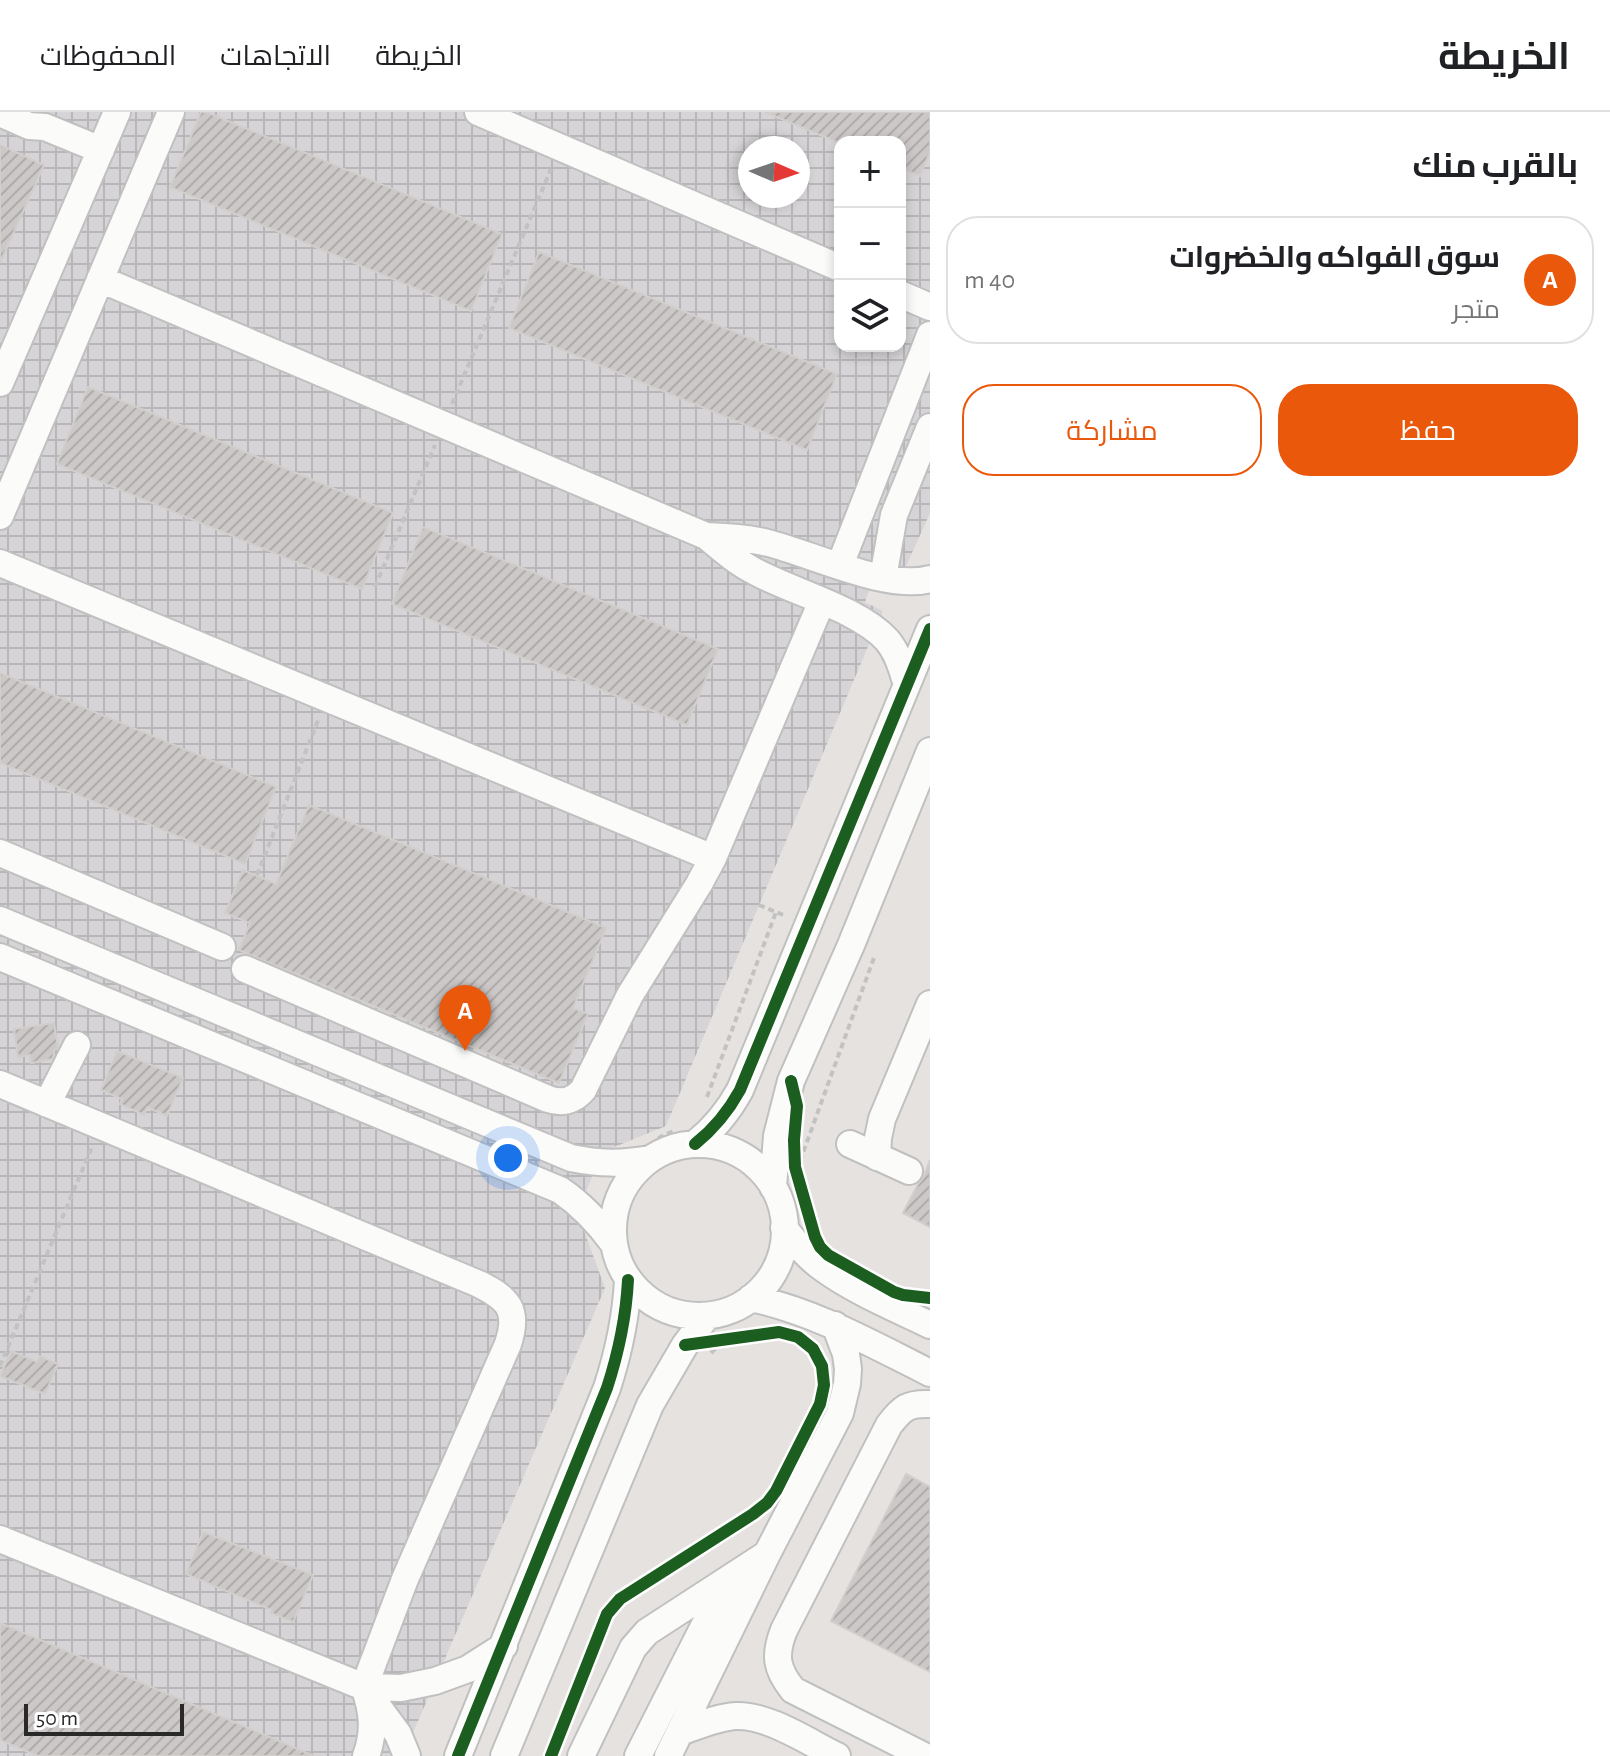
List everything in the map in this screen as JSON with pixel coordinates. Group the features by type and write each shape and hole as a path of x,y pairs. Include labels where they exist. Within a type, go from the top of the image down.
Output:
{"street":[{"path":"3,365 117,112"},
{"path":"0,516 171,112"},
{"path":"478,112 834,265"},
{"path":"0,113 29,126 40,138 97,158"},
{"path":"100,279 706,536 756,572 850,614 874,629 888,641 897,655 907,685"},
{"path":"906,297 930,307"},
{"path":"840,565 930,335"},
{"path":"883,578 894,515 930,427"},
{"path":"706,536 767,543 899,582 930,579"},
{"path":"0,563 713,858"},
{"path":"245,969 548,1099 557,1102 576,1097 583,1090 630,995 713,858 822,601"},
{"path":"0,920 571,1158 597,1163 624,1163 654,1148 672,1148 690,1135 714,1129 740,1090 930,629"},
{"path":"773,1187 777,1136 791,1081 851,945 930,751"},
{"path":"0,853 222,947"},
{"path":"0,957 560,1190 581,1204 614,1244"},
{"path":"877,1157 882,1119 930,1004"},
{"path":"47,1104 77,1045"},
{"path":"0,1084 479,1284 497,1293 510,1307 514,1326 508,1344 405,1579 364,1687 372,1717 372,1733 366,1756"},
{"path":"654,1148 624,1187 616,1205 614,1244 619,1263 628,1280 644,1297 663,1309 684,1315 707,1316 730,1310 751,1298 766,1284 776,1267 783,1248 781,1207 773,1187 758,1168 740,1154 690,1135"},
{"path":"850,1144 909,1171"},
{"path":"784,1228 823,1269 930,1325"},
{"path":"458,1756 607,1388 619,1353 626,1317 628,1280"},
{"path":"751,1298 799,1310 835,1325 930,1373"},
{"path":"504,1756 650,1405 685,1345 707,1316"},
{"path":"668,1756 840,1413 845,1399 848,1369 835,1325"},
{"path":"924,1756 793,1690 783,1677 777,1661 778,1645 784,1630 889,1425 899,1411 915,1403 930,1404"},
{"path":"0,1539 364,1687 401,1688 435,1681 468,1669 504,1646"},
{"path":"581,1756 633,1648 647,1632 767,1554"},
{"path":"638,1756 729,1578"},
{"path":"364,1687 402,1745 383,1747 376,1756"},
{"path":"680,1732 735,1716 759,1719 837,1756"}],"path":[{"path":"375,587 560,147"},
{"path":"257,875 327,698"},
{"path":"759,905 808,926"},
{"path":"704,1105 776,912"},
{"path":"796,1171 875,955"},
{"path":"0,1366 101,1126"},
{"path":"654,1148 690,1135"},
{"path":"794,1140 796,1171"},
{"path":"685,1345 737,1337"}],"shaded area":[{"path":"0,112 930,112 930,513 899,582 872,583 865,602 883,611 666,1126 602,1152 581,1204 579,1217 605,1288 403,1756 0,1756"}],"building":[{"path":"201,112 502,234 471,311 170,187"},
{"path":"765,112 930,112 930,152 920,176 906,170 906,136 834,136 834,141"},
{"path":"0,145 44,165 0,263"},
{"path":"539,252 837,374 807,450 509,328"},
{"path":"88,387 393,513 362,589 57,464"},
{"path":"423,527 718,649 687,725 392,604"},
{"path":"0,673 276,787 245,864 0,763"},
{"path":"309,805 606,928 573,1008 588,1014 559,1083 239,950 250,923 225,913 243,870 276,884"},
{"path":"54,1023 58,1048 54,1050 52,1059 31,1063 30,1055 18,1057 14,1029"},
{"path":"117,1051 183,1078 167,1116 147,1107 144,1115 120,1104 122,1099 101,1090"},
{"path":"930,1160 930,1227 903,1213"},
{"path":"11,1351 37,1362 40,1356 58,1364 45,1394 0,1376"},
{"path":"906,1474 930,1487 930,1672 831,1621"},
{"path":"203,1532 313,1575 293,1622 186,1574"},
{"path":"0,1623 314,1756 38,1756 0,1740"}],"cycle path":[{"path":"695,1144 720,1119 740,1090 930,629"},
{"path":"791,1081 797,1106 795,1167 820,1247 828,1255 894,1292 930,1298"},
{"path":"458,1756 607,1388 621,1335 628,1280"},
{"path":"551,1756 607,1614 620,1599 767,1503 820,1404 824,1385 822,1366 813,1349 798,1337 779,1332 685,1345"}],"place":[{"name":"سوق الفواكه والخضروات","path":"465,1051"}]}
